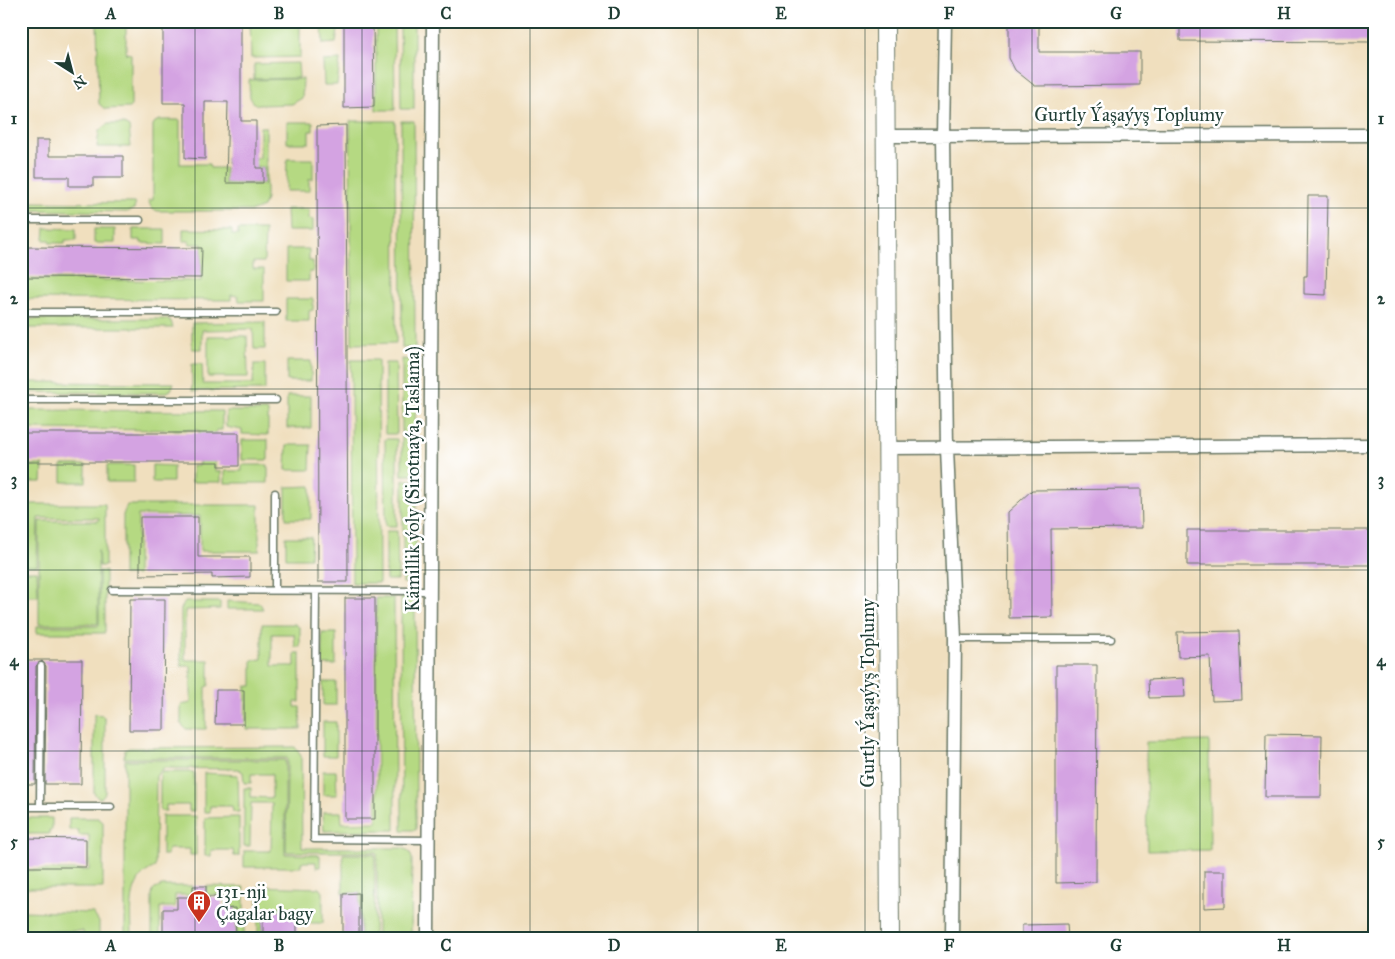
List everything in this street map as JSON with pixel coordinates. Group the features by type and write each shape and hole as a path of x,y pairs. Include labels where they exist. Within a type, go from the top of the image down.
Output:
{"street":[{"name":"Kämillik ýoly (Sirotnaýa, Taslama)","path":"428,938 432,21"},
{"name":"Gurtly Ýaşaýyş Toplumy","path":"885,21 890,938"},
{"path":"945,21 943,136 947,448 955,639 952,938"},
{"name":"Gurtly Ýaşaýyş Toplumy","path":"885,136 1374,135"},
{"path":"887,448 1374,445"}],"lane":[{"path":"21,220 140,220"},
{"path":"21,312 276,312"},
{"path":"21,400 276,400"},
{"path":"275,493 275,590"},
{"path":"112,590 430,591"},
{"path":"316,591 314,839 429,840"},
{"path":"955,639 1111,639"},
{"path":"40,807 41,666"},
{"path":"21,807 111,807"}],"green space":[{"path":"97,21 126,21 126,53 131,54 131,106 129,108 105,109 99,104"},
{"path":"250,21 300,21 300,57 251,58"},
{"path":"322,21 336,21 336,24 339,24 336,43 323,44"},
{"path":"376,21 394,21 395,110 376,110"},
{"path":"400,21 414,21 414,109 401,109"},
{"path":"340,60 337,85 324,85 323,61"},
{"path":"298,63 299,78 254,79 254,64"},
{"path":"303,79 302,98 292,104 258,105 252,101 249,92 249,80"},
{"path":"160,120 180,120 180,164 209,164 210,168 225,168 225,184 264,184 264,167 252,167 251,164 226,164 226,158 260,158 260,127 266,127 266,199 263,207 253,211 158,211 152,209 148,200 153,200 153,125"},
{"path":"350,121 395,121 396,343 352,344"},
{"path":"401,121 414,121 415,348 402,348"},
{"path":"287,122 313,122 313,131 309,131 309,143 287,143"},
{"path":"108,124 124,124 129,127 131,147 97,147 99,131"},
{"path":"287,159 313,159 313,179 309,179 309,191 286,191"},
{"path":"21,202 136,203 134,209 127,212 21,210"},
{"path":"286,209 309,209 309,219 313,220 313,231 287,231"},
{"path":"45,228 76,229 76,240 65,240 65,243 50,243 50,240 44,240"},
{"path":"94,229 115,229 115,243 94,243"},
{"path":"133,229 165,229 165,244 141,243 141,240 133,240"},
{"path":"183,229 232,230 232,235 238,235 238,230 265,230 264,262 253,262 253,269 264,269 264,301 239,301 238,296 231,295 231,300 21,299 21,279 201,281 202,244 190,244 189,241 183,241"},
{"path":"286,249 309,249 309,261 313,261 313,272 309,272 309,281 286,281"},
{"path":"286,299 313,299 313,310 309,311 309,321 286,321"},
{"path":"21,319 165,319 171,321 173,328 21,328"},
{"path":"265,322 265,349 254,349 253,329 202,330 202,349 192,349 192,323"},
{"path":"208,336 247,336 248,377 208,377"},
{"path":"402,359 414,360 415,363 416,475 402,475"},
{"path":"351,360 378,360 379,583 352,583"},
{"path":"287,361 311,361 311,381 287,381"},
{"path":"385,363 396,363 397,434 385,434"},
{"path":"192,364 202,364 203,384 253,384 254,364 265,364 265,390 192,391"},
{"path":"21,382 174,383 171,390 164,393 21,392"},
{"path":"287,396 311,396 311,428 287,428"},
{"path":"21,410 222,411 222,430 216,430 215,471 221,471 221,482 192,482 192,466 199,465 199,430 21,429"},
{"path":"226,411 268,411 268,435 242,434 242,430 226,427"},
{"path":"385,439 397,439 397,526 386,526"},
{"path":"242,440 268,440 268,460 242,460"},
{"path":"287,445 311,445 310,470 286,470"},
{"path":"21,465 43,465 42,482 21,482"},
{"path":"62,465 86,465 86,482 62,482"},
{"path":"107,465 134,465 134,482 107,482"},
{"path":"152,465 173,466 173,482 152,482"},
{"path":"242,465 268,465 268,483 225,483 225,471 242,471"},
{"path":"403,480 416,480 416,575 412,582 403,583"},
{"path":"311,486 311,519 286,519 286,487"},
{"path":"21,504 105,504 105,566 99,566 98,550 98,624 39,624 39,521 98,521 99,518 38,518 37,566 21,566"},
{"path":"127,505 259,505 259,551 200,551 200,516 138,515 137,575 123,575 123,515"},
{"path":"386,531 397,531 398,580 386,580"},
{"path":"286,537 311,537 310,558 286,558"},
{"path":"21,571 37,571 38,596 21,596"},
{"path":"99,571 105,571 105,633 37,633 37,626 99,626"},
{"path":"401,595 415,595 416,830 402,830"},
{"path":"376,598 394,598 395,830 324,831 323,812 341,812 342,823 377,822"},
{"path":"227,601 260,603 263,609 227,609"},
{"path":"185,602 220,602 220,609 185,610 185,660 209,660 209,686 206,687 206,729 186,729 181,724 181,705 191,703 191,666 181,666 181,609"},
{"path":"262,624 295,624 300,628 300,647 295,647 294,634 272,634 272,666 295,666 295,653 300,653 300,702 295,702 295,707 300,707 301,729 246,729 246,686 252,686 252,660 262,659"},
{"path":"322,633 336,633 336,665 322,665"},
{"path":"323,682 336,682 336,705 323,705"},
{"path":"94,714 102,715 105,719 105,793 101,798 98,798 94,793"},
{"path":"323,722 336,722 336,756 323,756"},
{"path":"1209,741 1210,850 1147,851 1146,742"},
{"path":"295,747 301,756 302,848 403,848 409,851 412,858 411,938 377,938 377,852 286,852 287,758 124,758 125,750 129,748"},
{"path":"125,760 285,760 285,854 320,855 320,867 316,867 316,862 301,862 301,867 244,867 244,851 271,851 272,803 251,803 250,846 244,846 244,788 251,788 251,797 272,798 272,774 251,774 251,783 244,783 243,772 238,769 163,768 156,776 155,867 146,872 135,888 132,907 132,938 125,938"},
{"path":"323,771 336,771 337,795 323,795"},
{"path":"162,772 194,772 194,811 189,811 189,805 166,805 166,811 160,811 160,775"},
{"path":"204,773 238,775 239,812 233,812 232,806 210,806 210,812 204,812"},
{"path":"162,816 196,816 196,855 190,855 190,849 168,849 167,855 162,855"},
{"path":"239,817 239,856 234,856 233,850 211,850 211,856 205,856 205,818"},
{"path":"21,818 52,818 52,830 49,830 49,834 27,834 27,830 21,830"},
{"path":"69,818 98,818 103,822 103,888 21,888 21,870 89,870 89,835 79,835 78,830 69,830"},
{"path":"343,854 375,854 374,938 360,938 360,893 343,893"},
{"path":"162,886 193,886 193,895 175,895 175,907 160,907 160,938 152,938 153,890"},
{"path":"206,886 244,887 244,938 237,938 236,907 226,907 226,895 206,895"},
{"path":"258,886 320,888 323,892 323,923 297,923 297,911 263,911 262,938 258,938"},
{"path":"21,911 93,913 99,922 99,938 84,938 83,931 21,931"}],"building":[{"path":"163,21 241,21 241,121 256,121 256,168 263,168 263,183 226,183 228,102 205,102 205,159 185,158 185,103 163,103"},
{"path":"344,21 373,21 374,107 344,108"},
{"path":"1009,21 1039,21 1039,52 1140,52 1140,85 1035,86 1015,70 1009,58"},
{"path":"1180,21 1374,21 1374,42 1180,41"},
{"path":"346,125 348,582 318,582 317,126"},
{"path":"36,140 49,140 49,156 123,156 123,178 93,178 93,186 69,186 69,177 36,177"},
{"path":"1308,196 1328,196 1326,295 1304,294 1304,276 1307,276"},
{"path":"21,247 202,248 201,278 21,277"},
{"path":"21,433 239,433 239,466 219,466 219,462 21,462"},
{"path":"1141,489 1142,528 1051,529 1052,617 1009,618 1008,512 1032,490"},
{"path":"140,517 198,517 198,557 250,557 250,577 212,578 212,574 140,575"},
{"path":"1187,530 1374,530 1374,565 1187,565"},
{"path":"345,598 375,598 375,819 345,819"},
{"path":"130,599 165,599 164,730 129,730"},
{"path":"1239,631 1242,700 1212,701 1210,656 1178,657 1177,632"},
{"path":"21,660 82,660 81,784 45,784 46,666 42,661 36,666 35,784 21,784"},
{"path":"1056,665 1097,665 1096,882 1056,883"},
{"path":"1184,678 1185,697 1149,698 1148,680"},
{"path":"216,690 244,690 244,724 215,724"},
{"path":"1266,734 1322,735 1321,797 1265,797"},
{"path":"21,838 86,839 86,867 21,867"},
{"path":"1204,871 1225,871 1225,907 1204,908"},
{"name":"131-nji Çagalar bagy","path":"193,886 206,886 206,897 222,897 222,909 235,908 236,938 163,938 163,909 177,909 177,897 193,897"},
{"path":"359,893 359,938 343,938 343,894"},
{"path":"263,911 297,911 297,938 263,938"},
{"path":"1067,924 1068,938 1022,938 1022,925"}],"place":[{"name":"131-nji Çagalar bagy","path":"199,923"}]}
